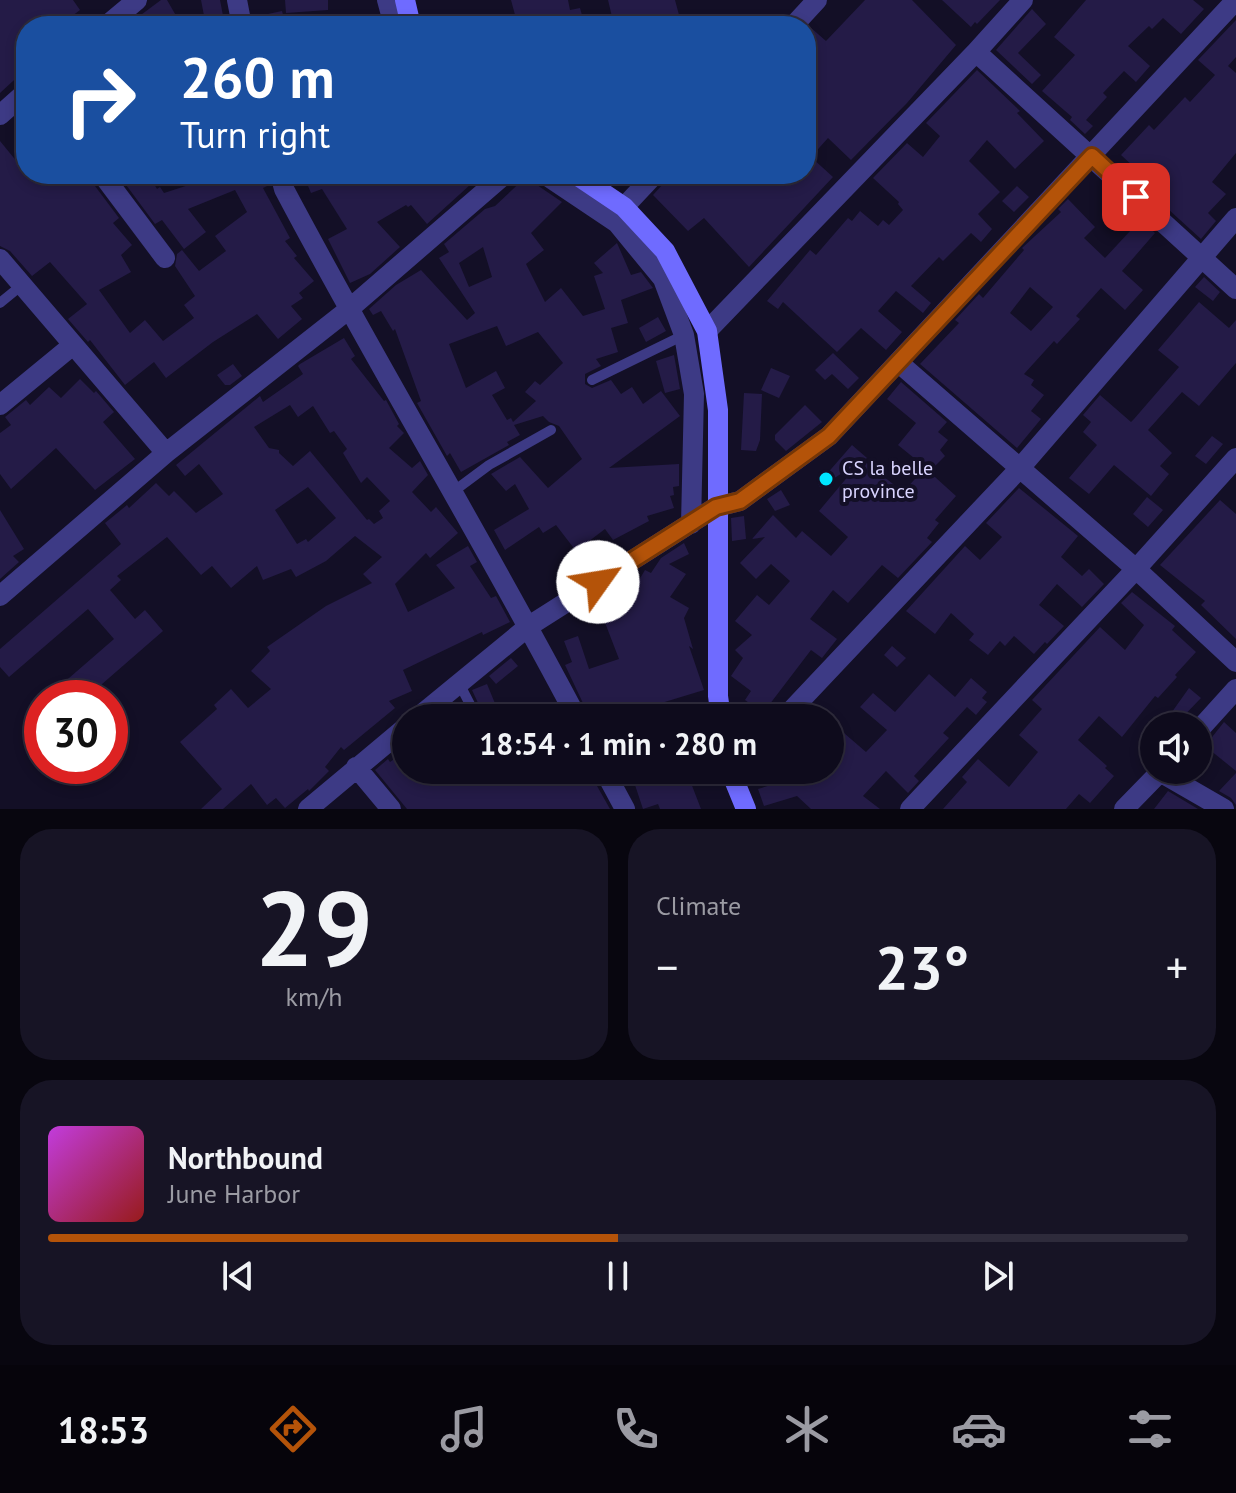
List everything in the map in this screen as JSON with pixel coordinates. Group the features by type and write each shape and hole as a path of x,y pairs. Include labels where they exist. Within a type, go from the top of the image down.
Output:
{"main road":[{"path":"590,184 624,207 665,251 707,331 718,410 719,704"},
{"path":"736,784 746,809"}],"street":[{"path":"118,16 137,0"},
{"path":"802,16 817,0"},
{"path":"707,331 1023,0"},
{"path":"434,704 529,626 716,507 740,501 829,436 1236,0"},
{"path":"976,52 1236,289"},
{"path":"0,115 16,101"},
{"path":"110,184 165,258"},
{"path":"283,184 348,310 454,491 570,704"},
{"path":"0,596 166,453 348,310 493,184"},
{"path":"559,184 617,223 663,279 684,335 694,394 691,524"},
{"path":"624,207 646,184"},
{"path":"797,704 1020,468 1236,218"},
{"path":"0,259 166,453"},
{"path":"0,405 73,345"},
{"path":"899,363 1136,569 1236,662"},
{"path":"910,809 1236,458"},
{"path":"1212,716 1236,689"},
{"path":"308,809 392,738"},
{"path":"356,767 391,809"},
{"path":"612,784 625,809"},
{"path":"1124,809 1148,784"},
{"path":"1183,784 1224,809"}],"lane":[{"path":"0,303 22,285"},
{"path":"592,380 684,335"},
{"path":"454,491 489,465 551,430"},
{"path":"459,683 470,704"}],"building":[{"path":"0,0 73,0 80,10 72,16 16,16 16,78 0,93"},
{"path":"161,0 167,0 176,16 139,16"},
{"path":"201,0 220,0 223,16 204,16"},
{"path":"285,0 328,0 328,10 286,13"},
{"path":"511,0 568,0 570,10 580,8 582,16 515,16"},
{"path":"608,0 675,0 679,16 612,16"},
{"path":"865,0 912,0 956,45 907,103 851,160 828,138 816,151 816,32 826,41"},
{"path":"942,0 1000,0 971,27"},
{"path":"1086,0 1193,0 1204,9 1181,34 1163,18 1152,29 1149,26 1128,46 1150,66 1136,82 1124,71 1103,93 1107,97 1086,120 1093,126 1085,134 1070,120 1072,117 1042,91 1075,55 1054,37"},
{"path":"1032,9 1046,24 1018,53 1041,75 1032,84 996,50"},
{"path":"282,11 283,16 259,16"},
{"path":"1236,20 1236,57 1228,66 1236,73 1236,153 1212,182 1226,194 1208,213 1216,221 1201,239 1157,199 1162,193 1121,155 1149,125 1154,130 1185,97 1190,102 1215,75 1198,60"},
{"path":"977,70 1020,111 1017,113 1044,141 1015,169 987,140 969,161 1000,192 978,214 992,229 981,242 971,233 943,261 939,257 911,286 931,303 923,313 896,291 878,311 902,332 886,350 861,328 837,352 783,302 778,309 767,301 810,250 816,255 848,218 852,221 860,211 878,226 883,220 889,225 903,210 899,202 873,178 907,143 923,157 940,136 926,123"},
{"path":"0,141 16,161 16,184 94,184 119,218 113,223 132,245 121,255 131,272 99,290 130,333 145,320 163,341 194,318 184,305 195,296 175,266 177,254 182,250 199,271 226,251 215,236 247,212 235,190 188,209 206,232 184,249 162,220 155,224 125,184 154,184 164,193 192,184 266,184 263,188 290,238 285,241 297,256 294,258 314,281 299,293 303,298 291,306 302,319 278,339 257,314 213,342 166,378 154,362 125,385 90,340 88,342 68,319 87,304 50,262 32,276 10,251 0,246"},
{"path":"816,162 833,177 749,267 704,218 688,231 653,195 663,184 816,184"},
{"path":"307,184 471,184 427,224 411,205 377,222 400,247 370,274 350,283 328,239 347,229 322,189 311,193"},
{"path":"518,184 536,184 562,202 531,233 544,250 526,264 545,302 561,288 583,316 605,309 594,276 603,273 594,263 617,243 631,275 641,272 653,288 621,300 628,323 611,328 618,352 596,359 601,366 585,374 585,384 592,388 611,380 621,394 632,387 643,404 661,391 680,416 609,468 679,464 679,486 673,487 674,495 670,496 674,508 647,516 649,521 613,540 605,529 576,551 556,525 543,533 539,527 505,550 494,530 529,509 515,484 506,491 491,474 520,457 548,488 582,459 559,426 543,416 514,425 520,435 507,442 509,445 461,472 450,453 447,456 417,403 421,401 395,329 393,331 381,311 373,315 369,309 396,285 421,270 467,320 475,313 439,258 449,252 444,244 485,209 495,206","holes":["483,247 492,277 469,287 459,263","497,326 506,346 538,332 563,363 540,385 535,381 525,392 536,401 513,422 511,418 507,420 492,395 505,388 496,371 466,388 449,344"]},
{"path":"1017,186 1029,197 1014,212 1002,201"},
{"path":"1068,199 1095,227 1084,238 1105,258 1131,230 1118,217 1127,207 1155,233 1122,271 1143,290 1125,310 1101,288 1076,316 1080,319 1057,344 1054,341 1024,374 1034,380 1031,385 1044,395 1031,411 1041,419 1017,448 920,364 959,323 955,320 979,294 983,298 1024,250 1022,248 1061,212 1058,209","holes":["1030,287 1053,307 1031,331 1010,313"]},
{"path":"1204,277 1220,292 1213,301 1195,287"},
{"path":"1199,302 1229,328 1236,320 1236,363 1199,406 1182,392 1148,430 1172,453 1160,466 1169,474 1151,496 1114,465 1089,494 1069,478 1097,445 1083,432 1091,422 1083,415 1100,395 1131,422 1179,367 1158,350"},
{"path":"658,317 666,331 646,342 639,328"},
{"path":"344,338 355,356 351,359 386,400 399,424 397,426 404,433 389,448 412,468 420,461 428,475 412,492 431,512 436,507 458,533 430,558 426,553 395,584 408,612 455,588 436,565 468,546 477,562 470,566 491,598 496,596 510,622 403,670 412,691 389,701 392,710 344,750 341,747 325,767 329,771 309,791 285,808 276,798 267,805 251,784 223,809 201,809 222,789 180,742 217,709 214,705 231,689 248,708 271,689 251,671 270,651 267,647 326,606 372,583 363,574 382,557 355,536 326,561 296,577 291,569 263,580 257,566 231,588 212,566 201,575 167,537 117,576 121,580 110,590 135,619 145,610 163,631 107,680 67,680 114,639 88,609 9,677 0,667 0,649 121,544 105,523 127,505 129,508 156,483 169,496 174,491 196,513 223,494 199,464 185,476 176,465 260,396 263,402 303,374 298,366","holes":["290,405 298,417 313,406 330,433 334,431 347,449 343,453 361,483 367,477 390,501 379,511 383,518 374,524 367,520 310,451 293,466 279,450 269,448 254,427","308,487 336,518 308,542 306,539 297,544 275,510"]},
{"path":"833,353 859,378 848,389 832,374 825,380 815,370"},
{"path":"674,355 680,389 665,393 656,361"},
{"path":"233,364 242,376 225,385 217,375"},
{"path":"771,368 790,376 779,398 761,390"},
{"path":"80,379 94,393 96,391 114,412 103,422 135,459 95,490 56,448 11,489 0,474 0,433 11,425 5,417 26,400 30,405 49,387 61,398"},
{"path":"901,382 947,422 938,432 948,440 940,450 945,456 930,471 898,445 916,423 887,399"},
{"path":"744,393 762,394 760,440 756,451 741,450"},
{"path":"805,405 822,422 786,451 775,440 775,435"},
{"path":"1212,436 1223,444 1206,464 1195,456"},
{"path":"852,445 867,458 863,460 903,492 925,468 956,496 935,520 939,523 927,538 932,542 898,578 882,565 848,603 833,590 810,619 837,639 822,658 811,650 770,704 751,704 745,700 751,691 731,676 743,658 735,650 752,635 735,621 757,595 769,605 790,581 771,564 756,579 740,563 765,537 752,539 773,515 796,538 802,531 831,556 848,537 819,511 860,462 820,487 818,484"},
{"path":"1019,488 1078,536 1061,557 1082,576 1089,569 1104,584 1082,607 1057,584 1039,605 1064,626 1047,644 1045,642 1034,654 1014,636 1005,646 1000,641 988,655 969,640 974,634 951,613 935,634 906,611 965,546 980,560 1002,537 986,523"},
{"path":"781,490 790,505 775,511 767,499"},
{"path":"1147,497 1163,510 1148,527 1133,514"},
{"path":"1220,500 1236,514 1236,639 1201,605 1205,601 1160,565"},
{"path":"0,510 24,549 13,556 19,562 0,579"},
{"path":"744,516 746,539 732,541 731,518"},
{"path":"684,543 689,554 669,564 686,574 670,597 689,608 684,618 693,649 689,646 704,690 658,704 583,704 565,665 572,662 564,641 578,636 589,669 619,659 604,620 618,615 604,600 635,574 639,580 645,570 651,573 661,558"},
{"path":"1132,592 1175,626 1172,630 1196,652 1158,698 1155,696 1140,712 1122,737 1099,716 1078,740 1114,776 1090,803 1079,794 1066,809 943,809 967,782 962,777 978,759 1009,787 1038,752 1019,735 1042,709 1032,700 1100,627 1125,650 1144,625 1121,603"},
{"path":"892,646 906,658 897,667 884,655"},
{"path":"511,658 518,666 496,684 489,676"},
{"path":"929,674 955,697 971,678 987,692 982,698 987,702 976,715 967,707 943,733 949,738 914,776 919,781 908,793 886,771 863,796 880,809 811,809 797,796 764,806 758,789 774,784 844,784 844,733 866,752 887,730 860,707 873,693 895,712"},
{"path":"487,684 495,704 478,704 472,690"},
{"path":"1189,688 1201,698 1188,712 1172,712"},
{"path":"1224,722 1236,733 1236,771 1212,752 1212,737"},
{"path":"388,759 392,761 392,784 596,784 610,809 407,809 375,770"},
{"path":"1236,773 1236,805 1219,791"},
{"path":"635,784 691,784 701,809 660,809 658,804 643,809"},
{"path":"1168,791 1198,809 1154,809"}],"place":[{"name":"CS la belle province","path":"826,479"}],"route":[{"path":"598,582 716,507 740,501 829,436 1092,156 1136,197"}]}
